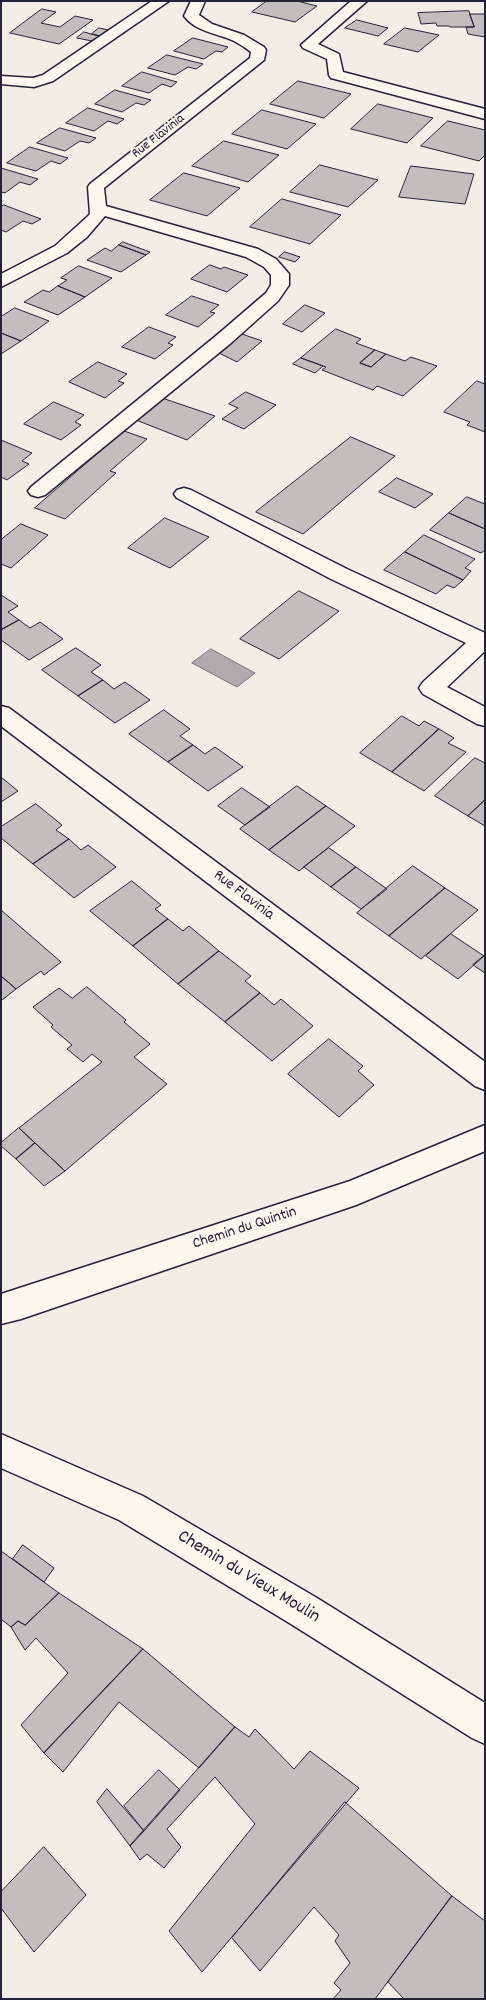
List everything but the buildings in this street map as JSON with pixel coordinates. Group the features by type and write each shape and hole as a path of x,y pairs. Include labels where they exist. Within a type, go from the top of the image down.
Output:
{"street":[{"path":"1,80 34,83 48,78 162,1"},
{"name":"Rue Flavinia","path":"1,282 23,268 49,258 87,228 98,214 96,187 257,60 259,50 240,38 207,27 191,16 198,1"},
{"path":"360,1 308,45 334,57 336,75 485,114"},
{"path":"38,491 224,339 272,297 280,284 280,274 270,263 252,253 97,209"},
{"path":"184,494 339,574 484,640 431,688 485,718"},
{"name":"Rue Flavinia","path":"1,714 485,1078"},
{"name":"Chemin du Quintin","path":"1,1309 21,1304 356,1192 485,1138"},
{"name":"Chemin du Vieux Moulin","path":"1,1451 131,1508 304,1611 485,1725"}],"shaded area":[{"path":"211,649 255,673 237,687 192,663"}]}
